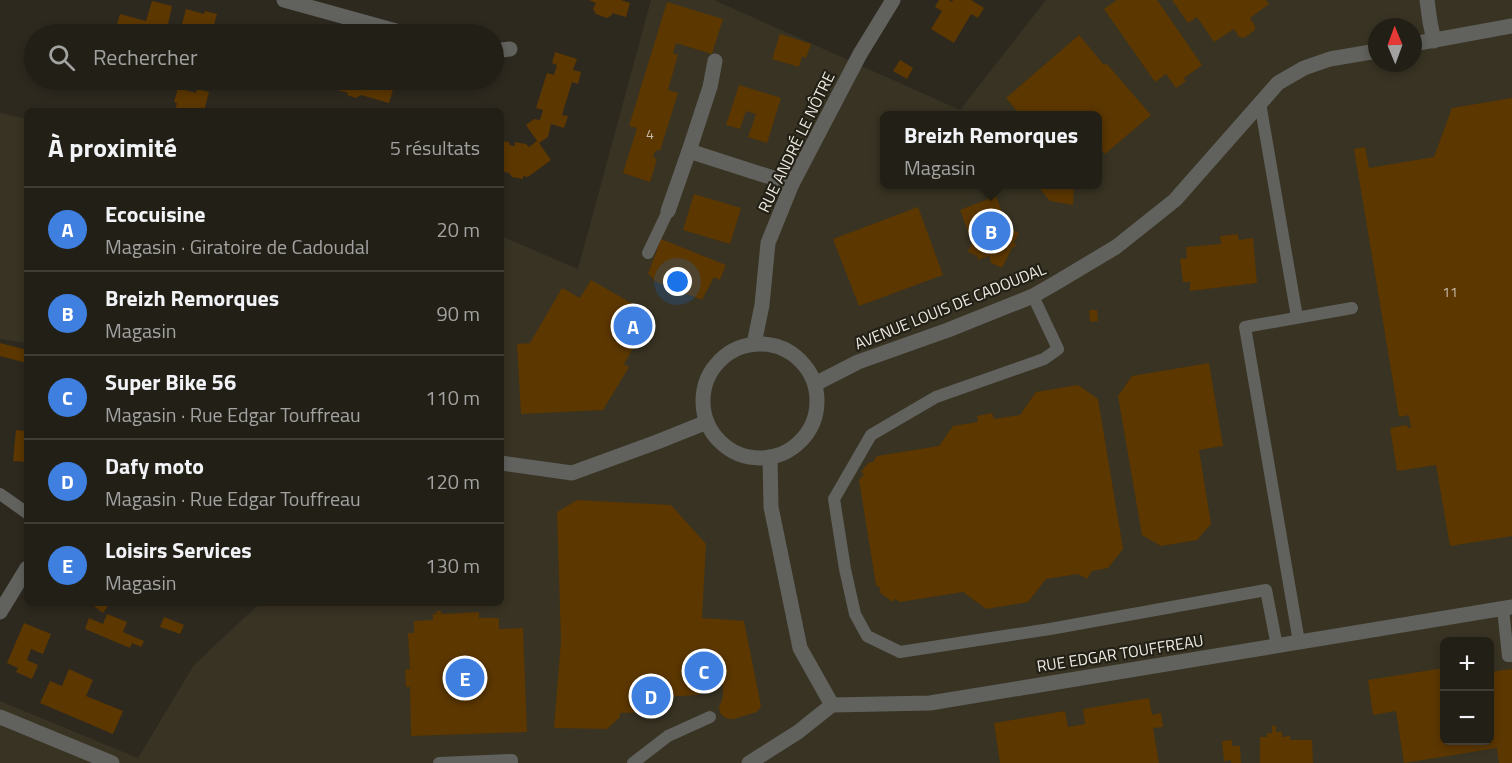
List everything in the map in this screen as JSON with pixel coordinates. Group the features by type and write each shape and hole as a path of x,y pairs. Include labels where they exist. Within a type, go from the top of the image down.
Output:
{"street":[{"path":"284,0 371,24"},
{"name":"RUE ANDRÉ LE NÔTRE","path":"754,344 762,305 768,243 792,184 860,54 893,0"},
{"path":"1427,0 1434,40"},
{"path":"1422,42 1512,26"},
{"path":"504,50 510,49"},
{"name":"AVENUE LOUIS DE CADOUDAL","path":"815,384 858,362 948,330 1033,296 1116,247 1175,200 1278,83 1304,68 1330,59 1368,53"},
{"path":"668,211 710,87 715,60"},
{"path":"689,151 792,184"},
{"path":"754,344 774,346 792,353 806,366 815,384 818,403 813,422 803,439 788,451 770,458 750,457 732,451 717,438 707,422 703,405 704,387 711,371 723,358 737,349 754,344"},
{"path":"504,463 572,473 707,422"},
{"path":"749,763 798,732 831,705 800,648 771,507 770,458"},
{"path":"0,612 24,573"},
{"name":"RUE EDGAR TOUFFREAU","path":"831,705 930,703 1507,608"},
{"path":"0,717 112,763"}],"lane":[{"path":"1260,103 1297,317"},
{"path":"648,253 668,211"},
{"path":"1033,296 1058,349 1044,359 936,397 871,435 834,499 855,614 867,636 900,652 1050,629 1266,590 1277,646"},
{"path":"1299,642 1245,327 1352,308"},
{"path":"0,494 24,511"},
{"path":"1507,608 1508,656 1512,656"},
{"path":"633,763 668,736 710,717"},
{"path":"439,763 512,760 512,763"}],"shaded area":[{"path":"651,0 714,0 960,110 1046,0 1512,0 1512,763 0,763 0,701 138,758 194,665 257,606 504,606 504,237 578,269"},
{"path":"0,113 24,118 24,343 0,339"}],"building":[{"path":"589,0 621,0 630,3 626,17 612,13 607,18 596,14 593,9 596,3"},
{"path":"939,0 952,2 953,0 971,0 984,8 978,18 971,14 954,43 931,29 942,11 935,7"},
{"path":"1117,0 1157,0 1202,65 1184,78 1186,81 1176,88 1166,74 1155,82 1104,9"},
{"path":"1172,0 1266,0 1269,4 1250,18 1255,30 1244,38 1239,37 1234,29 1214,42 1197,17 1188,23"},
{"path":"152,1 172,6 168,24 117,24 120,14 146,21"},
{"path":"667,2 723,19 712,54 676,43 673,53 678,55 668,90 678,93 660,151 656,150 653,157 657,159 650,182 623,173 637,128 629,126"},
{"path":"186,9 204,14 205,11 217,14 214,24 182,24"},
{"path":"780,34 811,44 806,58 802,56 799,67 772,59"},
{"path":"1079,35 1151,115 1105,154 1102,150 1102,111 1017,111 1006,98"},
{"path":"555,52 577,59 573,70 581,72 578,84 572,82 562,115 568,116 564,128 551,124 548,137 539,143 551,160 528,177 523,176 523,179 512,177 504,172 504,141 509,142 509,145 515,146 515,142 526,144 529,147 537,141 526,125 534,119 540,120 543,110 536,108 547,73 554,75 557,65 552,63"},
{"path":"900,60 913,68 907,79 893,71"},
{"path":"739,85 781,98 767,143 748,137 756,114 746,111 740,129 726,125"},
{"path":"177,90 196,93 197,90 209,92 205,108 176,108 177,103 174,102"},
{"path":"338,90 393,90 389,103 361,95 356,98 347,95 348,93"},
{"path":"1512,98 1512,536 1450,546 1436,465 1397,471 1390,428 1407,425 1411,428 1409,415 1399,417 1354,149 1365,147 1369,168 1434,157 1452,108"},
{"path":"1040,189 1074,189 1073,205 1050,201"},
{"path":"694,194 741,208 730,244 683,230"},
{"path":"996,196 1008,228 1019,233 1014,242 1016,246 1012,248 1002,268 991,263 989,256 978,260 977,256 968,252 972,242 960,210"},
{"path":"918,207 943,275 859,306 833,239"},
{"path":"1238,234 1239,240 1253,238 1257,283 1190,291 1190,282 1183,282 1180,259 1187,258 1186,247 1221,244 1220,236"},
{"path":"661,239 726,265 720,280 714,277 702,300 654,281 648,274"},
{"path":"591,280 652,315 624,364 629,367 603,410 521,414 517,344 530,343 562,288 580,298"},
{"path":"1089,310 1097,310 1098,321 1090,322"},
{"path":"0,343 24,349 24,362 0,356"},
{"path":"1209,363 1223,446 1199,450 1211,524 1197,540 1161,546 1142,535 1118,396 1132,376"},
{"path":"1078,385 1098,399 1123,549 1108,568 1092,571 1087,579 1078,574 1046,579 1028,602 986,609 963,592 900,602 895,599 893,602 879,592 881,589 876,585 859,480 864,474 861,472 869,462 872,463 877,456 939,446 953,426 978,422 977,416 992,413 994,419 1020,415 1036,392"},
{"path":"16,430 24,431 24,462 13,461"},
{"path":"577,500 671,505 706,544 702,618 744,621 761,706 757,712 734,719 724,717 719,707 723,697 723,678 711,678 711,683 698,695 662,697 662,700 650,712 620,713 620,717 607,729 554,728 561,641 557,512"},
{"path":"94,606 108,606 103,613"},
{"path":"436,611 441,611 442,614 479,612 479,618 499,618 499,629 523,628 527,732 411,736 410,687 406,687 405,670 410,669 408,633 414,633 414,621 433,620 433,614 437,614"},
{"path":"107,614 127,622 123,632 144,641 141,647 132,643 130,648 85,629 89,618 103,624"},
{"path":"164,617 184,625 180,634 160,627"},
{"path":"24,623 51,634 43,654 31,649 27,660 38,665 32,679 16,672 18,668 7,663"},
{"path":"69,669 93,680 86,696 123,711 113,734 40,703 50,681 62,686"},
{"path":"1440,669 1440,745 1494,745 1494,671 1512,669 1512,763 1499,763 1497,748 1404,763 1396,711 1373,715 1368,680"},
{"path":"1149,698 1152,715 1161,713 1163,727 1153,728 1159,763 1000,763 994,723 1065,711 1068,727 1085,724 1083,709"},
{"path":"1272,726 1276,726 1276,732 1282,732 1282,737 1290,736 1290,740 1312,740 1313,763 1260,763 1260,737 1267,737 1267,733 1272,733"},
{"path":"1232,740 1232,746 1240,746 1241,763 1231,763 1231,760 1224,761 1222,741"}],"place":[{"name":"Breizh Remorques","path":"991,231"},
{"name":"Ecocuisine","path":"633,326"},
{"name":"Super Bike 56","path":"704,671"},
{"name":"Loisirs Services","path":"465,678"},
{"name":"Dafy moto","path":"651,696"}]}
